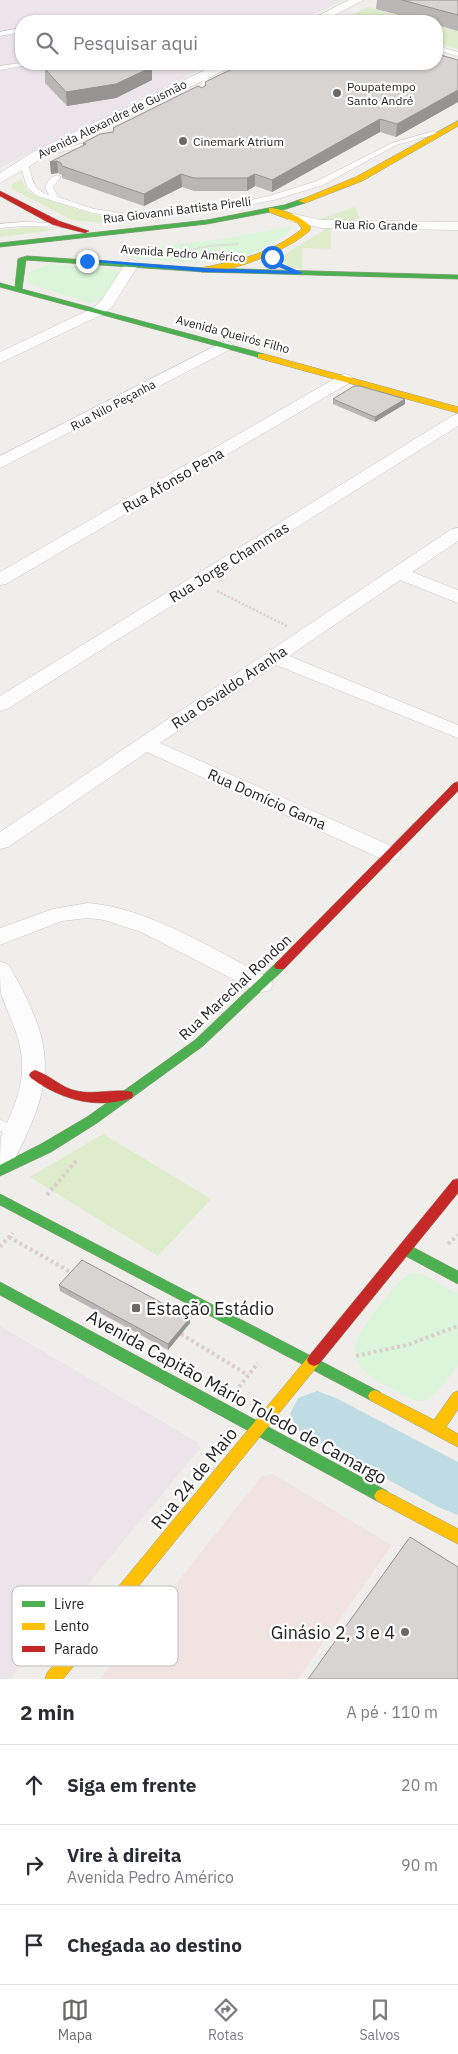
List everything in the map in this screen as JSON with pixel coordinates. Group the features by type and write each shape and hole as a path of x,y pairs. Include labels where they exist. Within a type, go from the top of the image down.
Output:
{"main road":[{"name":"Rua Giovanni Battista Pirelli","path":"0,245 207,222 272,210 313,199 352,183 458,123"},
{"path":"0,193 60,225 96,234"},
{"path":"204,270 235,265 272,254 306,230 304,223 272,210"},
{"path":"277,222 322,210"},
{"path":"8,261 80,250"},
{"path":"272,254 276,264 300,273"},
{"path":"18,290 24,258"},
{"name":"Avenida Pedro Américo","path":"24,258 204,270 458,277"},
{"name":"Avenida Queirós Filho","path":"0,285 458,410"},
{"name":"Rua Marechal Rondon","path":"0,1171 46,1148 92,1120 199,1044 262,984 458,784"},
{"path":"35,1075 53,1089 69,1096 102,1099 128,1094"},
{"name":"Rua 24 de Maio","path":"129,1586 457,1186"},
{"path":"0,1199 276,1342 458,1440"},
{"path":"404,1249 458,1278"},
{"name":"Avenida Capitão Mário Toledo de Camargo","path":"0,1288 458,1537"},
{"path":"436,1429 458,1397"},
{"name":"Rua 24 de Maio","path":"54,1679 65,1666"}],"street":[{"path":"329,15 358,4"},
{"name":"Avenida Alexandre de Gusmão","path":"0,179 38,155 134,113 214,70"},
{"name":"Rua Rio Grande","path":"294,218 322,224 458,226"},
{"path":"0,358 98,311 108,304 132,264"},
{"name":"Rua Nilo Peçanha","path":"0,464 225,346"},
{"name":"Rua Afonso Pena","path":"0,580 345,379"},
{"name":"Rua Jorge Chammas","path":"0,705 458,419"},
{"name":"Rua Osvaldo Aranha","path":"0,842 458,533"},
{"path":"398,574 458,597"},
{"path":"274,657 458,732"},
{"name":"Rua Domício Gama","path":"145,744 390,854"},
{"path":"0,938 37,921 64,914 90,911 110,913 146,925 262,984"},
{"path":"0,970 17,999 26,1023 34,1057 35,1075 32,1095 8,1130 0,1163"}],"lane":[{"path":"0,34 15,31"},
{"path":"443,50 458,54"},
{"path":"0,68 15,66"},
{"path":"201,96 199,92 206,74"},
{"path":"24,164 33,190 55,199 99,212 121,215 161,214 242,204 271,198 320,183 394,144 446,130"},
{"path":"38,155 105,141"},
{"path":"55,199 49,187 57,176"},
{"path":"0,226 23,224 60,225"}],"path":[{"path":"183,252 209,246 240,244"},
{"path":"199,582 306,636"},
{"path":"0,1247 78,1159"},
{"path":"9,1237 74,1274"},
{"path":"357,1355 407,1345 458,1326"},
{"path":"181,1334 248,1375"},
{"path":"221,1409 276,1342"}],"shaded area":[{"path":"0,0 343,0 312,15 15,15 15,70 200,70 0,168"},
{"path":"0,1326 199,1443 200,1448 86,1586 12,1586 12,1666 21,1666 10,1679 0,1679"},
{"path":"273,1474 392,1545 298,1679 100,1679 110,1666 178,1666 178,1586 174,1586 262,1476"}],"green space":[{"path":"368,7 399,15 351,15"},
{"path":"443,27 458,31 458,49 443,45"},
{"path":"21,179 26,189 34,195 91,214 112,218 160,219 103,223 72,220 12,189 11,185"},
{"path":"355,207 361,221 322,221 320,219"},
{"path":"36,227 55,230 0,237 0,230"},
{"path":"292,227 284,236 257,251 241,257 224,260 189,262 134,258 124,255 130,250 222,239"},
{"path":"331,228 331,249 303,248 302,269 288,266 282,261 285,254 326,229"},
{"path":"50,264 116,269 119,273 103,299 90,303 28,282 29,272"},
{"path":"103,1134 211,1199 158,1256 30,1177"},
{"path":"412,1273 422,1274 458,1294 457,1366 433,1396 424,1401 404,1396 378,1381 359,1364 356,1354 356,1345 367,1322 393,1289"}],"building":[{"path":"402,0 458,0 458,15"},
{"path":"443,56 458,60 458,90 397,124 380,119 272,180 255,174 247,178 194,178 181,174 144,194 62,166 57,161 50,162 86,144 83,143 100,134 113,132 113,128 198,86 202,88 206,85 205,82 230,70 443,70"},
{"path":"46,70 146,70 116,84 66,92"},
{"path":"354,386 405,399 375,417 333,399"},
{"path":"82,1260 190,1318 168,1344 59,1285"},
{"name":"Ginásio 2, 3 e 4","path":"410,1537 458,1567 458,1679 308,1679"}],"waterway":[{"path":"317,1414 458,1490"}],"traffic: fast":[{"path":"0,245 207,222 286,207 302,201"},
{"path":"27,258 204,270 458,277"},
{"path":"18,290 22,259"},
{"path":"0,285 261,356"},
{"path":"0,1171 46,1148 92,1120 199,1043 280,966"},
{"path":"0,1199 375,1396"},
{"path":"405,1249 458,1278"},
{"path":"0,1288 382,1496"}],"traffic: slow":[{"path":"302,201 359,179 458,123"},
{"path":"204,270 232,265 271,252 295,239 306,230 306,226 301,221 272,210"},
{"path":"261,356 458,410"},
{"path":"129,1586 314,1360"},
{"path":"375,1396 458,1441"},
{"path":"436,1429 458,1397"},
{"path":"382,1496 458,1537"},
{"path":"53,1679 64,1666"}],"traffic: jam":[{"path":"0,193 56,223 85,231"},
{"path":"280,966 458,785"},
{"path":"35,1075 57,1089 78,1096 101,1098 127,1095"},
{"path":"314,1360 458,1184"}],"place":[{"name":"Poupatempo Santo André","path":"337,93"},
{"name":"Cinemark Atrium","path":"183,141"},
{"name":"Estação Estádio","path":"136,1308"},
{"name":"Ginásio 2, 3 e 4","path":"405,1632"}],"route":[{"path":"87,261 204,270 300,273 281,267 276,264 272,257"}]}
